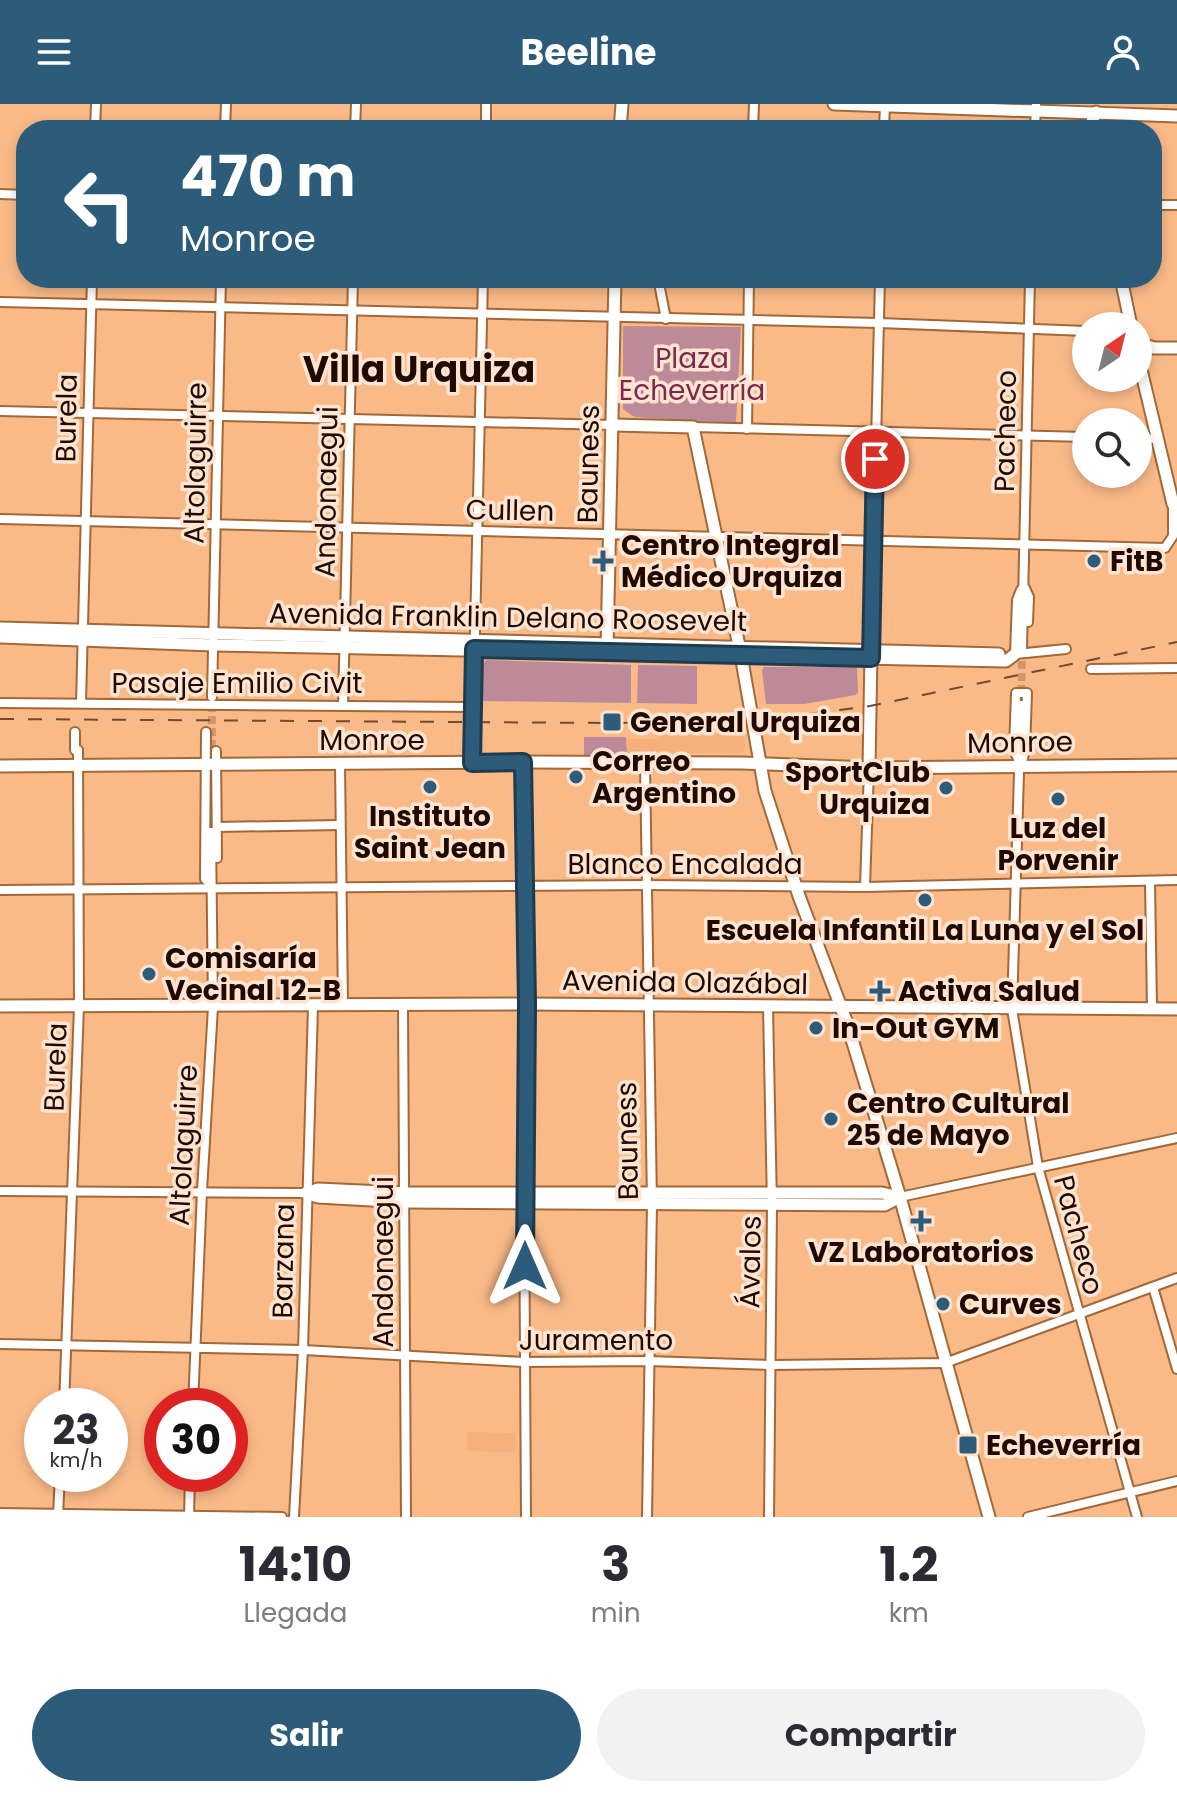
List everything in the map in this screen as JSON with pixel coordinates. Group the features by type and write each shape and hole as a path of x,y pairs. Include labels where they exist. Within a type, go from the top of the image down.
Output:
{"main road":[{"path":"834,104 1098,108 1177,116"},
{"name":"Bauness","path":"607,647 615,288"},
{"path":"1123,288 1128,312"},
{"path":"1152,347 1177,348"},
{"path":"1147,392 1173,486 1173,504"},
{"path":"613,425 693,427 765,791 796,886 842,1008 900,1197 989,1517"},
{"name":"Avenida Franklin Delano Roosevelt","path":"0,628 84,636 213,642 871,654 1022,652"},
{"name":"Avenida Franklin Delano Roosevelt","path":"0,637 84,636"},
{"path":"869,768 871,654"},
{"name":"Monroe","path":"0,766 523,762 869,768 1177,765"},
{"name":"Avenida Olazábal","path":"0,1006 527,1004 1177,1009"},
{"path":"306,1193 318,1197 406,1198 772,1199 882,1193 900,1197"}],"street":[{"name":"Burela","path":"81,703 92,288"},
{"name":"Altolaguirre","path":"211,702 208,653 213,642 221,288"},
{"name":"Andonaegui","path":"343,706 353,288"},
{"path":"472,763 483,288"},
{"path":"660,288 666,319"},
{"path":"747,429 749,288"},
{"path":"871,654 880,288"},
{"name":"Pacheco","path":"1022,652 1017,600 1023,584 1025,545 1029,288"},
{"path":"0,302 354,313 879,323 1072,331"},
{"path":"0,411 613,425"},
{"path":"693,427 1072,437"},
{"path":"1152,439 1158,439"},
{"name":"Cullen","path":"0,519 1165,548 1173,536 1173,504"},
{"name":"Avenida Franklin Delano Roosevelt","path":"1022,652 1066,649"},
{"path":"1091,669 1177,668"},
{"name":"Pacheco","path":"1016,693 1027,693 1025,750 1021,766 1014,750 1016,693"},
{"name":"Pasaje Emilio Civit","path":"0,703 211,702 473,707"},
{"name":"Pacheco","path":"1021,705 1012,1009 1038,1167 1137,1517"},
{"name":"Burela","path":"65,1388 79,1007 78,766 75,732"},
{"name":"Altolaguirre","path":"194,1388 213,1007 211,888 216,878 211,765 206,732"},
{"name":"Altolaguirre","path":"211,888 205,879 211,765 216,751"},
{"path":"523,762 527,1004 524,1197 526,1517"},
{"path":"340,764 343,1006"},
{"name":"Bauness","path":"645,764 652,1198 647,1517"},
{"path":"865,887 869,768"},
{"path":"214,830 340,825"},
{"name":"Blanco Encalada","path":"0,890 341,886 865,887 1177,880"},
{"path":"1150,881 1152,1009"},
{"name":"Andonaegui","path":"403,1006 406,1517"},
{"name":"Barzana","path":"294,1517 303,1350 313,1007"},
{"name":"Ávalos","path":"768,1008 772,1199 769,1517"},
{"path":"900,1197 1177,1138"},
{"path":"0,1191 306,1193"},
{"name":"Juramento","path":"0,1344 303,1350 524,1362 648,1361 771,1365 945,1363 1177,1278"},
{"path":"1153,1287 1177,1369"},
{"path":"1028,1517 1177,1481"},
{"path":"58,1516 59,1492"},
{"path":"189,1516 190,1492"},
{"path":"0,1513 282,1517"}],"shaded area":[{"path":"742,730 745,748 742,753 627,753 626,739 660,739 660,735 694,733 698,736"},
{"path":"467,1432 516,1433 516,1452 467,1451"}],"green space":[{"name":"Plaza Echeverría","path":"623,326 741,327 736,423 634,417 623,409"},
{"path":"486,660 631,665 631,703 482,701 482,664"},
{"path":"638,665 697,666 697,704 637,703"},
{"path":"764,667 857,667 858,692 856,695 804,704 766,704"},
{"path":"584,737 626,737 627,756 584,756"}],"tunnel":[{"path":"1021,705 1022,650"},
{"path":"211,832 212,702"}],"railway":[{"path":"0,719 754,721 870,706 1177,642"}],"place":[{"name":"Centro Integral Médico Urquiza","path":"603,561"},
{"name":"FitB","path":"1094,561"},
{"name":"General Urquiza","path":"612,722"},
{"name":"Correo Argentino","path":"576,777"},
{"name":"Instituto Saint Jean","path":"430,787"},
{"name":"SportClub Urquiza","path":"946,788"},
{"name":"Luz del Porvenir","path":"1058,799"},
{"name":"Escuela Infantil La Luna y el Sol","path":"925,900"},
{"name":"Comisaría Vecinal 12-B","path":"149,974"},
{"name":"Activa Salud","path":"880,991"},
{"name":"In-Out GYM","path":"816,1028"},
{"name":"Centro Cultural 25 de Mayo","path":"831,1119"},
{"name":"VZ Laboratorios","path":"921,1221"},
{"name":"Curves","path":"943,1304"},
{"name":"Echeverría","path":"968,1445"}],"district":[{"name":"Villa Urquiza","path":"419,369"}],"route":[{"path":"525,1266 527,1004 523,762 472,763 474,649 871,658 875,459"}]}
